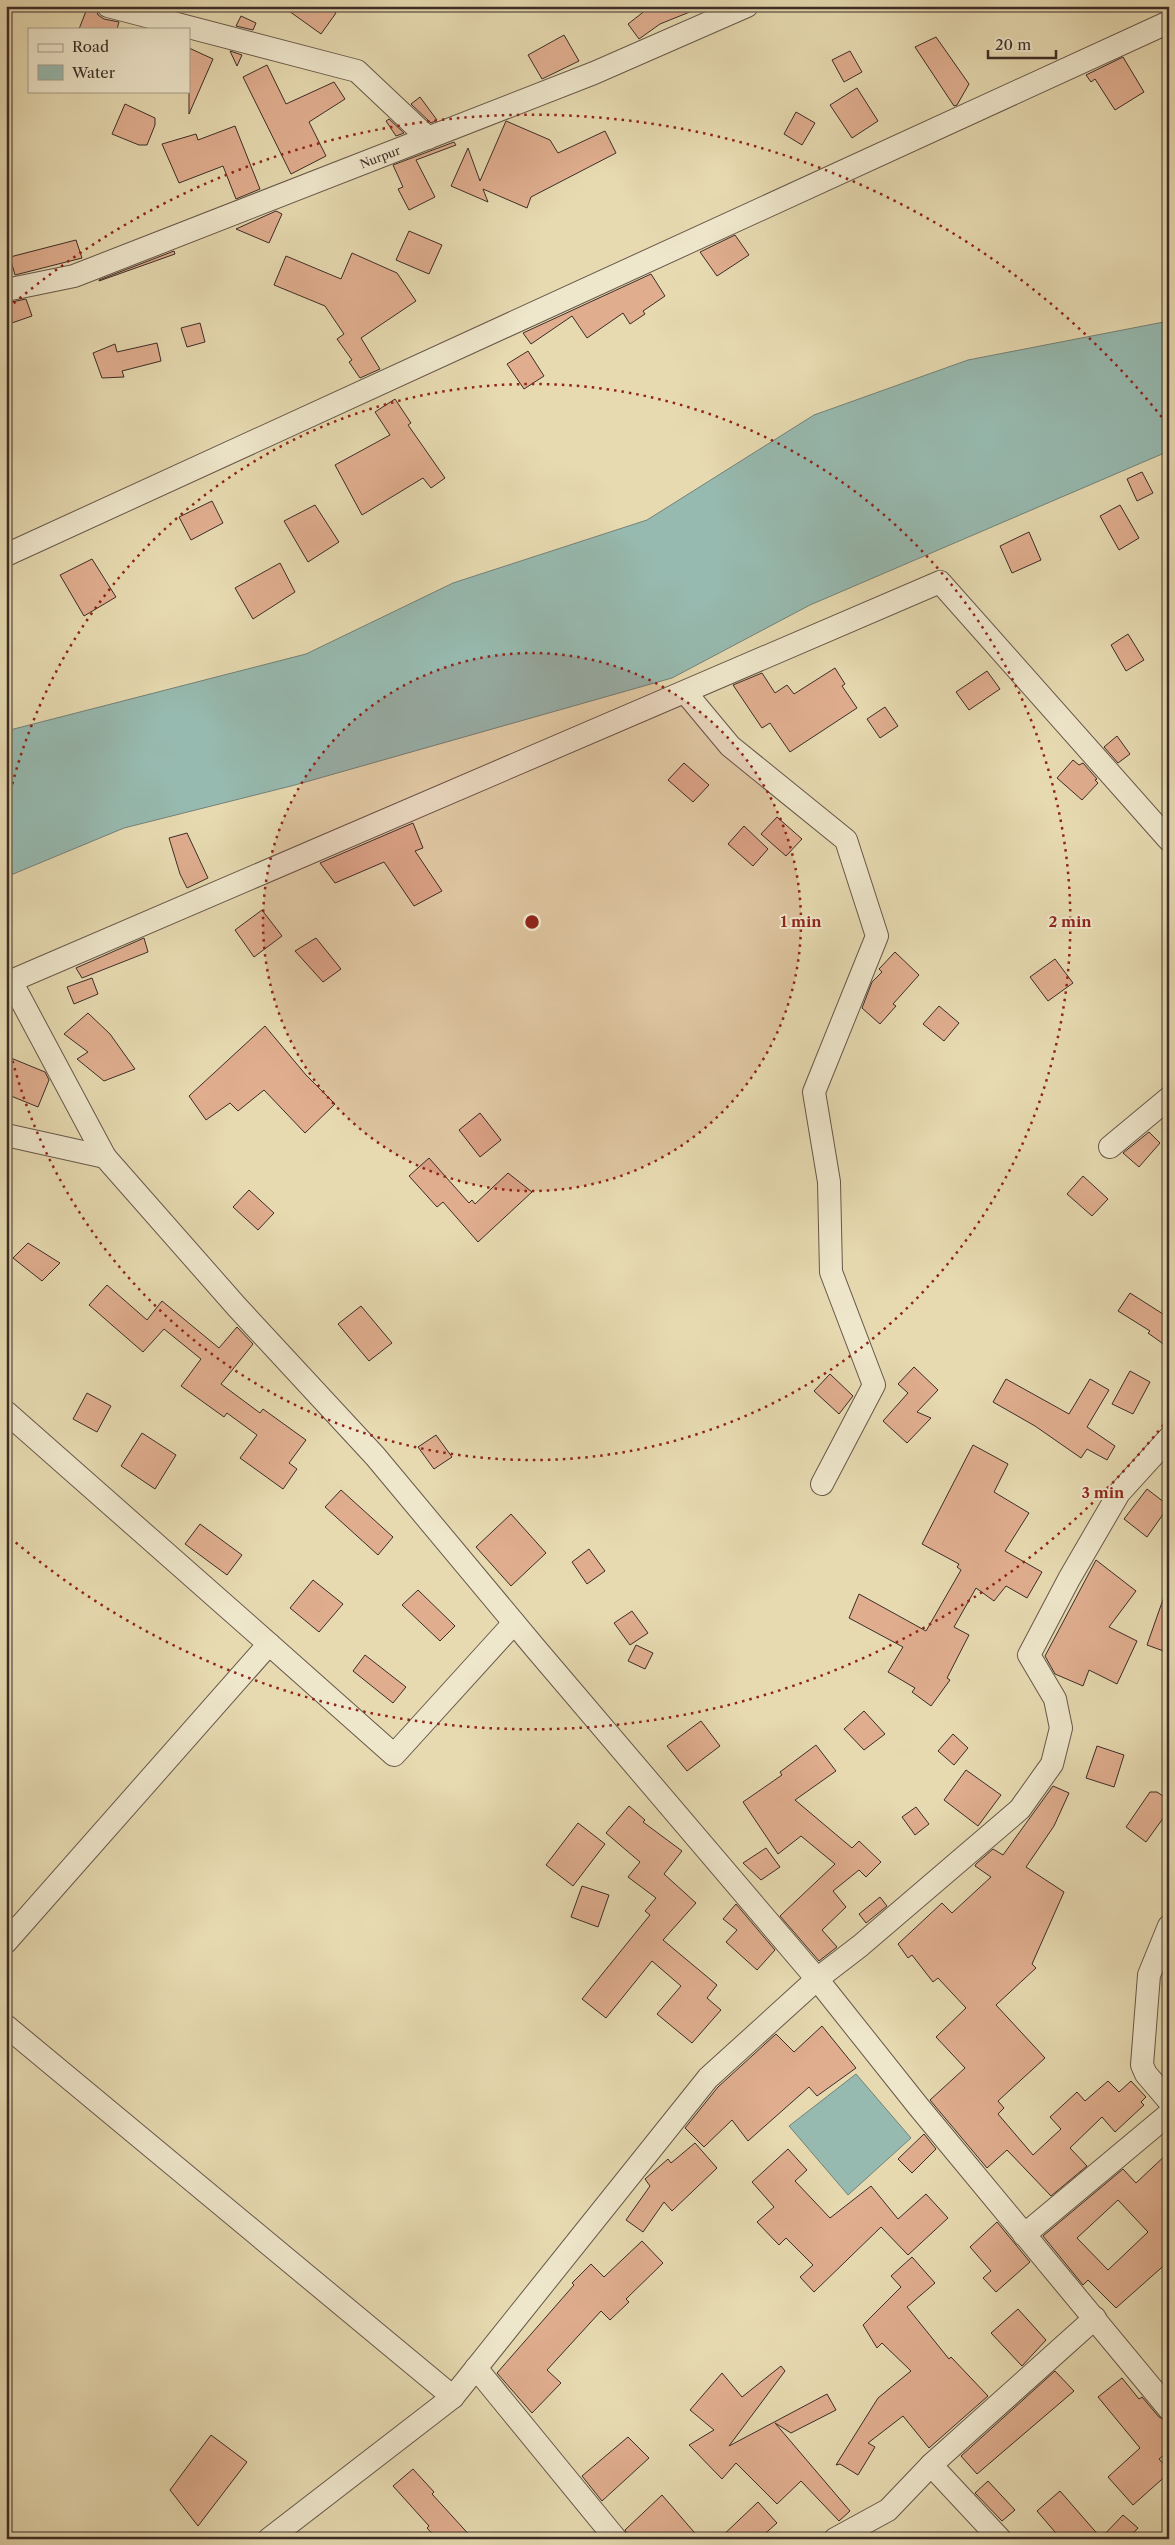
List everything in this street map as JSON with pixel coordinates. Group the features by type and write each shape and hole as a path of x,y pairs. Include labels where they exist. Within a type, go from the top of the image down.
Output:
{"street":[{"path":"108,6 357,72 428,138"},
{"name":"Nurpur","path":"6,290 74,276 594,73 747,6"},
{"path":"6,555 1169,22"},
{"path":"1169,840 940,582 11,981 105,1157 237,1307 375,1456 514,1623 817,1979 1024,2236 1095,2318 1169,2409"},
{"path":"685,692 730,746 846,840 877,936 814,1092 829,1182 831,1272 874,1386 822,1484"},
{"path":"1110,1147 1169,1098"},
{"path":"6,1135 105,1157"},
{"path":"6,1412 394,1755 514,1623"},
{"path":"269,2539 453,2397 708,2078 817,1979 1020,1809 1052,1764 1061,1728 1055,1699 1029,1655 1069,1579 1119,1493 1169,1438"},
{"path":"6,1942 269,1644"},
{"path":"1169,1926 1149,1976 1142,2064 1146,2074 1169,2100"},
{"path":"6,2026 453,2397"},
{"path":"1024,2236 1169,2114"},
{"path":"835,2539 888,2510 930,2465 1095,2318"},
{"path":"476,2368 616,2539"},
{"path":"930,2465 1000,2539"}],"water":[{"path":"1169,321 1169,451 810,605 672,678 295,785 124,828 6,877 6,731 306,654 453,583 647,520 814,415 968,360"},
{"path":"856,2074 911,2138 848,2195 789,2126"}],"building":[{"path":"88,6 95,6 98,15 104,19 119,22 117,28 79,28"},
{"path":"282,6 325,6 336,13 321,34"},
{"path":"651,6 702,7 660,24 639,39 628,24"},
{"path":"241,16 256,23 253,30 236,26"},
{"path":"564,35 579,61 542,79 528,55"},
{"path":"936,37 969,84 957,105 954,106 915,47"},
{"path":"190,48 213,59 189,114 190,92"},
{"path":"230,51 242,55 237,66"},
{"path":"850,51 862,72 844,82 832,60"},
{"path":"1123,57 1144,92 1115,110 1095,79 1091,82 1086,75"},
{"path":"267,65 286,104 334,82 345,99 309,122 326,156 291,174 243,77"},
{"path":"857,88 878,121 852,138 830,105"},
{"path":"420,97 437,120 431,123 411,104"},
{"path":"125,104 155,118 155,125 147,145 139,145 112,134"},
{"path":"796,112 815,123 802,145 784,134"},
{"path":"389,119 404,133 396,136 386,121"},
{"path":"506,121 550,140 558,153 605,131 616,153 531,197 527,208 483,189 488,202 451,186 468,148 480,181"},
{"path":"235,126 260,189 236,199 223,166 179,183 162,144 196,134 198,140"},
{"path":"454,142 456,145 416,160 435,197 409,210 398,189 403,187 393,165"},
{"path":"276,211 282,214 269,243 236,229"},
{"path":"409,231 442,245 429,274 396,260"},
{"path":"735,235 749,255 717,276 700,252"},
{"path":"76,240 82,258 15,275 10,257"},
{"path":"174,251 175,254 99,281 99,280"},
{"path":"352,253 397,273 416,301 361,338 380,369 360,378 349,362 352,360 337,339 344,334 325,306 274,285 286,256 341,279"},
{"path":"651,274 665,296 643,311 645,314 630,324 623,313 587,338 572,316 531,344 523,333"},
{"path":"26,299 32,316 6,325 6,303"},
{"path":"200,323 205,342 187,347 181,328"},
{"path":"157,343 161,361 122,371 124,377 102,378 93,353 115,344 117,352"},
{"path":"528,351 544,376 524,389 507,364"},
{"path":"395,399 411,423 408,425 445,478 431,488 423,478 362,515 335,465 390,435 375,412"},
{"path":"1142,472 1153,493 1137,501 1127,479"},
{"path":"212,501 223,523 191,540 179,517"},
{"path":"315,505 339,542 308,562 284,521"},
{"path":"1120,505 1139,538 1119,550 1100,516"},
{"path":"1029,532 1041,560 1012,573 1000,546"},
{"path":"92,559 116,597 84,616 60,575"},
{"path":"280,563 295,592 253,619 235,588"},
{"path":"1128,634 1144,660 1126,671 1111,645"},
{"path":"835,668 845,684 842,686 857,708 790,752 770,723 762,728 733,685 762,673 775,693 787,685 794,694"},
{"path":"987,671 1000,689 969,710 956,692"},
{"path":"885,707 898,726 880,738 867,719"},
{"path":"1117,736 1130,754 1118,763 1104,747"},
{"path":"1073,760 1079,765 1083,763 1097,779 1095,780 1098,783 1082,800 1057,778"},
{"path":"684,763 709,785 693,802 668,780"},
{"path":"777,817 802,839 786,856 761,834"},
{"path":"413,823 423,848 415,851 442,891 414,906 384,862 335,883 320,863"},
{"path":"744,826 768,849 753,866 728,844"},
{"path":"187,833 208,878 187,888 180,874 169,838"},
{"path":"262,910 282,936 254,957 235,930"},
{"path":"144,938 148,952 82,978 76,968"},
{"path":"316,938 341,969 323,982 295,951"},
{"path":"895,952 919,975 893,1004 896,1006 880,1024 862,1008 872,982 882,972 879,969"},
{"path":"1055,959 1073,983 1048,1001 1030,977"},
{"path":"92,978 98,994 74,1004 67,987"},
{"path":"939,1006 959,1023 944,1041 923,1024"},
{"path":"88,1013 110,1034 135,1069 104,1081 77,1059 88,1052 64,1034"},
{"path":"265,1026 306,1075 335,1104 305,1133 264,1090 238,1111 230,1103 206,1120 189,1096"},
{"path":"6,1056 45,1072 49,1080 38,1107 6,1094"},
{"path":"480,1113 501,1140 480,1157 459,1130"},
{"path":"1149,1132 1160,1143 1139,1167 1123,1153"},
{"path":"429,1158 469,1203 472,1200 475,1204 508,1173 532,1192 478,1242 443,1202 437,1207 409,1176"},
{"path":"1083,1176 1108,1199 1092,1216 1067,1194"},
{"path":"249,1190 274,1213 258,1230 233,1207"},
{"path":"28,1243 60,1263 42,1281 13,1258"},
{"path":"107,1285 147,1320 162,1301 219,1348 237,1327 253,1344 221,1384 260,1413 263,1409 306,1440 289,1463 297,1469 283,1489 240,1458 257,1435 227,1413 224,1417 181,1386 201,1359 164,1329 143,1352 89,1305"},
{"path":"1130,1293 1163,1314 1169,1306 1169,1348 1148,1333 1150,1331 1118,1311"},
{"path":"361,1306 392,1343 369,1361 338,1324"},
{"path":"914,1367 938,1390 917,1412 931,1418 907,1443 883,1421 908,1393 898,1384"},
{"path":"1130,1371 1150,1382 1133,1414 1112,1404"},
{"path":"830,1374 853,1396 839,1414 814,1391"},
{"path":"1006,1379 1069,1414 1090,1379 1109,1390 1087,1427 1115,1446 1107,1460 1087,1449 1081,1458 1035,1426 993,1402"},
{"path":"87,1393 111,1406 97,1432 73,1419"},
{"path":"142,1433 176,1455 155,1489 121,1466"},
{"path":"436,1435 452,1457 434,1469 418,1447"},
{"path":"973,1445 1008,1464 994,1492 1029,1513 1005,1551 1042,1572 1027,1598 1006,1586 994,1601 976,1588 954,1627 969,1635 947,1678 950,1680 931,1706 912,1692 915,1688 888,1672 903,1647 849,1618 859,1594 926,1631 961,1570 957,1567 959,1564 922,1544"},
{"path":"1147,1489 1169,1506 1147,1537 1124,1519"},
{"path":"341,1490 393,1537 378,1555 325,1507"},
{"path":"511,1514 546,1553 511,1586 476,1547"},
{"path":"200,1524 242,1555 227,1575 185,1544"},
{"path":"589,1549 605,1571 587,1584 572,1562"},
{"path":"1096,1560 1136,1591 1109,1627 1137,1641 1117,1684 1089,1670 1083,1686 1055,1674 1045,1656"},
{"path":"313,1580 343,1604 319,1632 290,1608"},
{"path":"418,1590 455,1626 440,1641 402,1605"},
{"path":"1166,1591 1169,1591 1169,1653 1147,1645"},
{"path":"632,1611 648,1633 630,1645 614,1623"},
{"path":"636,1645 653,1653 645,1669 628,1661"},
{"path":"365,1655 406,1687 393,1703 353,1671"},
{"path":"864,1711 885,1734 864,1750 844,1729"},
{"path":"701,1721 720,1746 687,1771 667,1746"},
{"path":"953,1734 968,1748 954,1765 938,1751"},
{"path":"816,1745 836,1771 795,1800 852,1848 859,1841 881,1862 866,1877 859,1870 833,1891 846,1907 822,1930 837,1947 819,1961 780,1916 835,1864 801,1836 778,1854 743,1802 782,1775 780,1772"},
{"path":"1097,1746 1124,1755 1114,1787 1086,1778"},
{"path":"966,1770 1001,1795 978,1826 944,1800"},
{"path":"1053,1786 1069,1793 1054,1826 1026,1867 1064,1892 1032,1964 1036,1968 996,2005 1045,2058 998,2101 1004,2108 998,2114 1033,2155 1061,2129 1050,2117 1077,2092 1085,2101 1108,2081 1119,2092 1131,2081 1146,2097 1141,2102 1144,2105 1115,2132 1102,2117 1070,2148 1087,2166 1051,2196 1007,2150 987,2168 930,2100 965,2068 936,2037 966,2008 938,1978 933,1982 912,1955 908,1958 898,1944 942,1903 952,1913 991,1877 975,1866 976,1864 993,1849 1003,1855"},
{"path":"1150,1792 1157,1792 1169,1800 1169,1810 1146,1842 1126,1827"},
{"path":"629,1806 645,1820 643,1822 682,1851 664,1874 696,1903 663,1940 717,1985 707,1998 721,2010 692,2043 657,2014 681,1986 652,1961 606,2018 582,1999 650,1915 645,1911 656,1898 628,1877 640,1862 606,1833"},
{"path":"916,1807 929,1824 915,1835 902,1817"},
{"path":"578,1823 605,1844 573,1886 546,1865"},
{"path":"766,1848 780,1867 761,1880 743,1863"},
{"path":"582,1886 609,1895 598,1927 571,1917"},
{"path":"880,1897 887,1906 866,1923 859,1914"},
{"path":"736,1904 775,1950 757,1970 726,1942 737,1930 723,1919"},
{"path":"822,2026 856,2068 817,2096 809,2087 748,2141 732,2120 704,2147 685,2128 718,2087 776,2034 794,2052"},
{"path":"924,2134 936,2149 912,2173 898,2159"},
{"path":"695,2143 717,2168 672,2211 664,2202 643,2232 626,2220 650,2186 645,2179 668,2159 671,2163"},
{"path":"788,2149 807,2170 795,2181 830,2218 871,2186 898,2219 926,2194 948,2218 908,2255 881,2227 814,2292 800,2277 813,2265 786,2238 779,2245 757,2222 774,2207 752,2182"},
{"path":"1169,2152 1169,2261 1116,2308 1088,2280 1083,2285 1043,2236 1123,2169 1136,2183","holes":["1118,2200 1148,2232 1108,2270 1077,2238"]},
{"path":"997,2222 1030,2262 996,2292 983,2278 991,2271 970,2247"},
{"path":"642,2241 663,2263 626,2299 629,2302 610,2320 601,2311 547,2370 561,2383 532,2413 497,2373 574,2285 572,2283 591,2264 604,2277"},
{"path":"912,2257 935,2283 907,2307 949,2359 951,2357 988,2396 929,2448 903,2416 868,2443 875,2447 858,2475 840,2464 836,2465 878,2398 911,2371 882,2343 877,2348 863,2325 901,2287 891,2276"},
{"path":"1018,2309 1046,2340 1022,2366 991,2333"},
{"path":"781,2366 785,2371 729,2446 827,2394 836,2410 791,2433 775,2423 850,2511 839,2521 801,2481 777,2504 736,2463 722,2479 689,2445 714,2430 690,2410 722,2373 742,2397"},
{"path":"1055,2371 1074,2391 977,2474 961,2456"},
{"path":"1122,2378 1139,2399 1142,2397 1159,2417 1169,2422 1169,2451 1159,2459 1169,2470 1169,2473 1133,2505 1108,2477 1140,2448 1098,2397"},
{"path":"211,2435 247,2462 198,2526 170,2490"},
{"path":"628,2437 649,2458 602,2501 582,2476"},
{"path":"413,2469 434,2492 432,2494 473,2539 437,2539 427,2528 429,2526 393,2486"},
{"path":"988,2481 1015,2510 1002,2521 975,2493"},
{"path":"1060,2491 1101,2538 1123,2515 1138,2528 1128,2539 1061,2539 1037,2511"},
{"path":"662,2495 700,2539 629,2539 625,2530"},
{"path":"758,2502 777,2523 759,2539 719,2539"}]}
